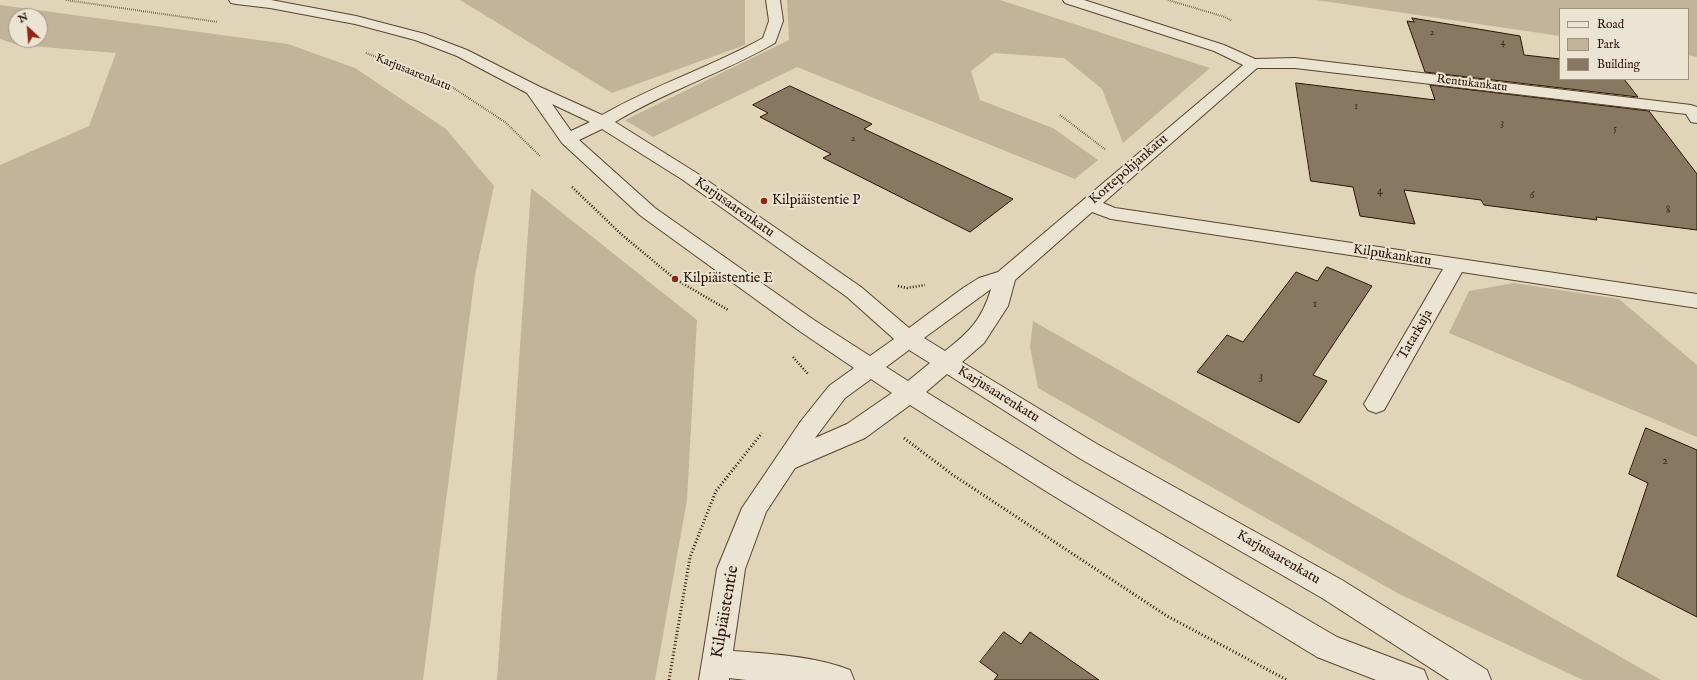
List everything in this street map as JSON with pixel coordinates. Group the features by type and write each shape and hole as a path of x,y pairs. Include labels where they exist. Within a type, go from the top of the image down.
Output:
{"street":[{"name":"Karjusaarenkatu","path":"236,0 270,4 356,20 420,37 462,53 534,90 603,122 689,176 854,292 908,339 1088,451 1332,589 1476,680"},
{"path":"568,139 603,122 635,103 742,56 770,40 776,21 773,0"},
{"path":"1070,0 1219,48 1253,64"},
{"name":"Rentukankatu","path":"1253,64 1295,63 1694,114"},
{"name":"Kortepohjankatu","path":"908,339 970,293 986,284 1005,277 1253,64"},
{"name":"Karjusaarenkatu","path":"534,90 568,139 648,212 806,325 909,393 1053,483 1327,647 1413,680"},
{"name":"Kilpukankatu","path":"1089,204 1111,213 1697,301"},
{"name":"Tatarkuja","path":"1376,404 1456,266"},
{"path":"788,461 856,431 876,418 976,338 997,306 1005,277"},
{"name":"Kilpiäistentie","path":"715,671 731,569 755,508 810,427 837,392 908,339"},
{"path":"715,671 788,670 839,680"}],"path":[{"path":"66,0 225,23"},
{"name":"Karjusaarenkatu","path":"363,52 452,87 506,122 545,161"},
{"path":"1060,115 1103,148 1134,166"},
{"path":"568,183 621,234 675,278 728,310"},
{"path":"893,285 907,288 947,282 970,293"},
{"path":"790,353 808,374 837,392"},
{"path":"876,418 953,474 1167,616 1287,680"}],"green space":[{"path":"460,0 745,0 745,45 612,93"},
{"path":"787,0 1000,0 1210,68 1123,143 1102,89 1064,58 994,53 971,71 980,100 1053,128 1098,160 1075,179 797,67 653,137 625,120 789,40"},
{"path":"1316,0 1697,0 1697,57 1689,55 1689,8 1559,8 1559,36"},
{"path":"0,5 22,8 8,8 8,42 0,39"},
{"path":"48,12 288,44 355,68 446,129 494,186 475,275 423,680 0,680 0,165 89,126 116,53 48,47"},
{"path":"531,188 697,320 687,500 655,680 497,680"},
{"path":"1514,283 1619,299 1697,365 1697,437 1449,333 1469,291"},
{"path":"1033,321 1661,680 1583,680 1399,594 1038,388 1030,347"}],"building":[{"path":"1412,18 1520,36 1524,55 1559,59 1559,80 1625,80 1638,97 1425,72 1407,21 1414,22"},
{"path":"1296,83 1435,100 1430,85 1649,111 1697,174 1697,230 1596,217 1597,220 1484,205 1481,200 1404,190 1415,224 1360,216 1353,187 1311,181"},
{"path":"790,86 872,124 864,129 1013,199 970,232 823,158 831,154 760,117 768,113 753,105"},
{"path":"1327,267 1372,286 1313,375 1327,381 1299,423 1197,372 1227,335 1243,342 1296,272 1317,281"},
{"path":"1646,428 1697,450 1697,617 1617,576 1648,483 1629,474"},
{"path":"1004,632 1021,644 1030,632 1099,680 994,680 998,675 980,662"}],"place":[{"name":"Kilpiäistentie P","path":"764,201"},
{"name":"Kilpiäistentie E","path":"675,279"}]}
